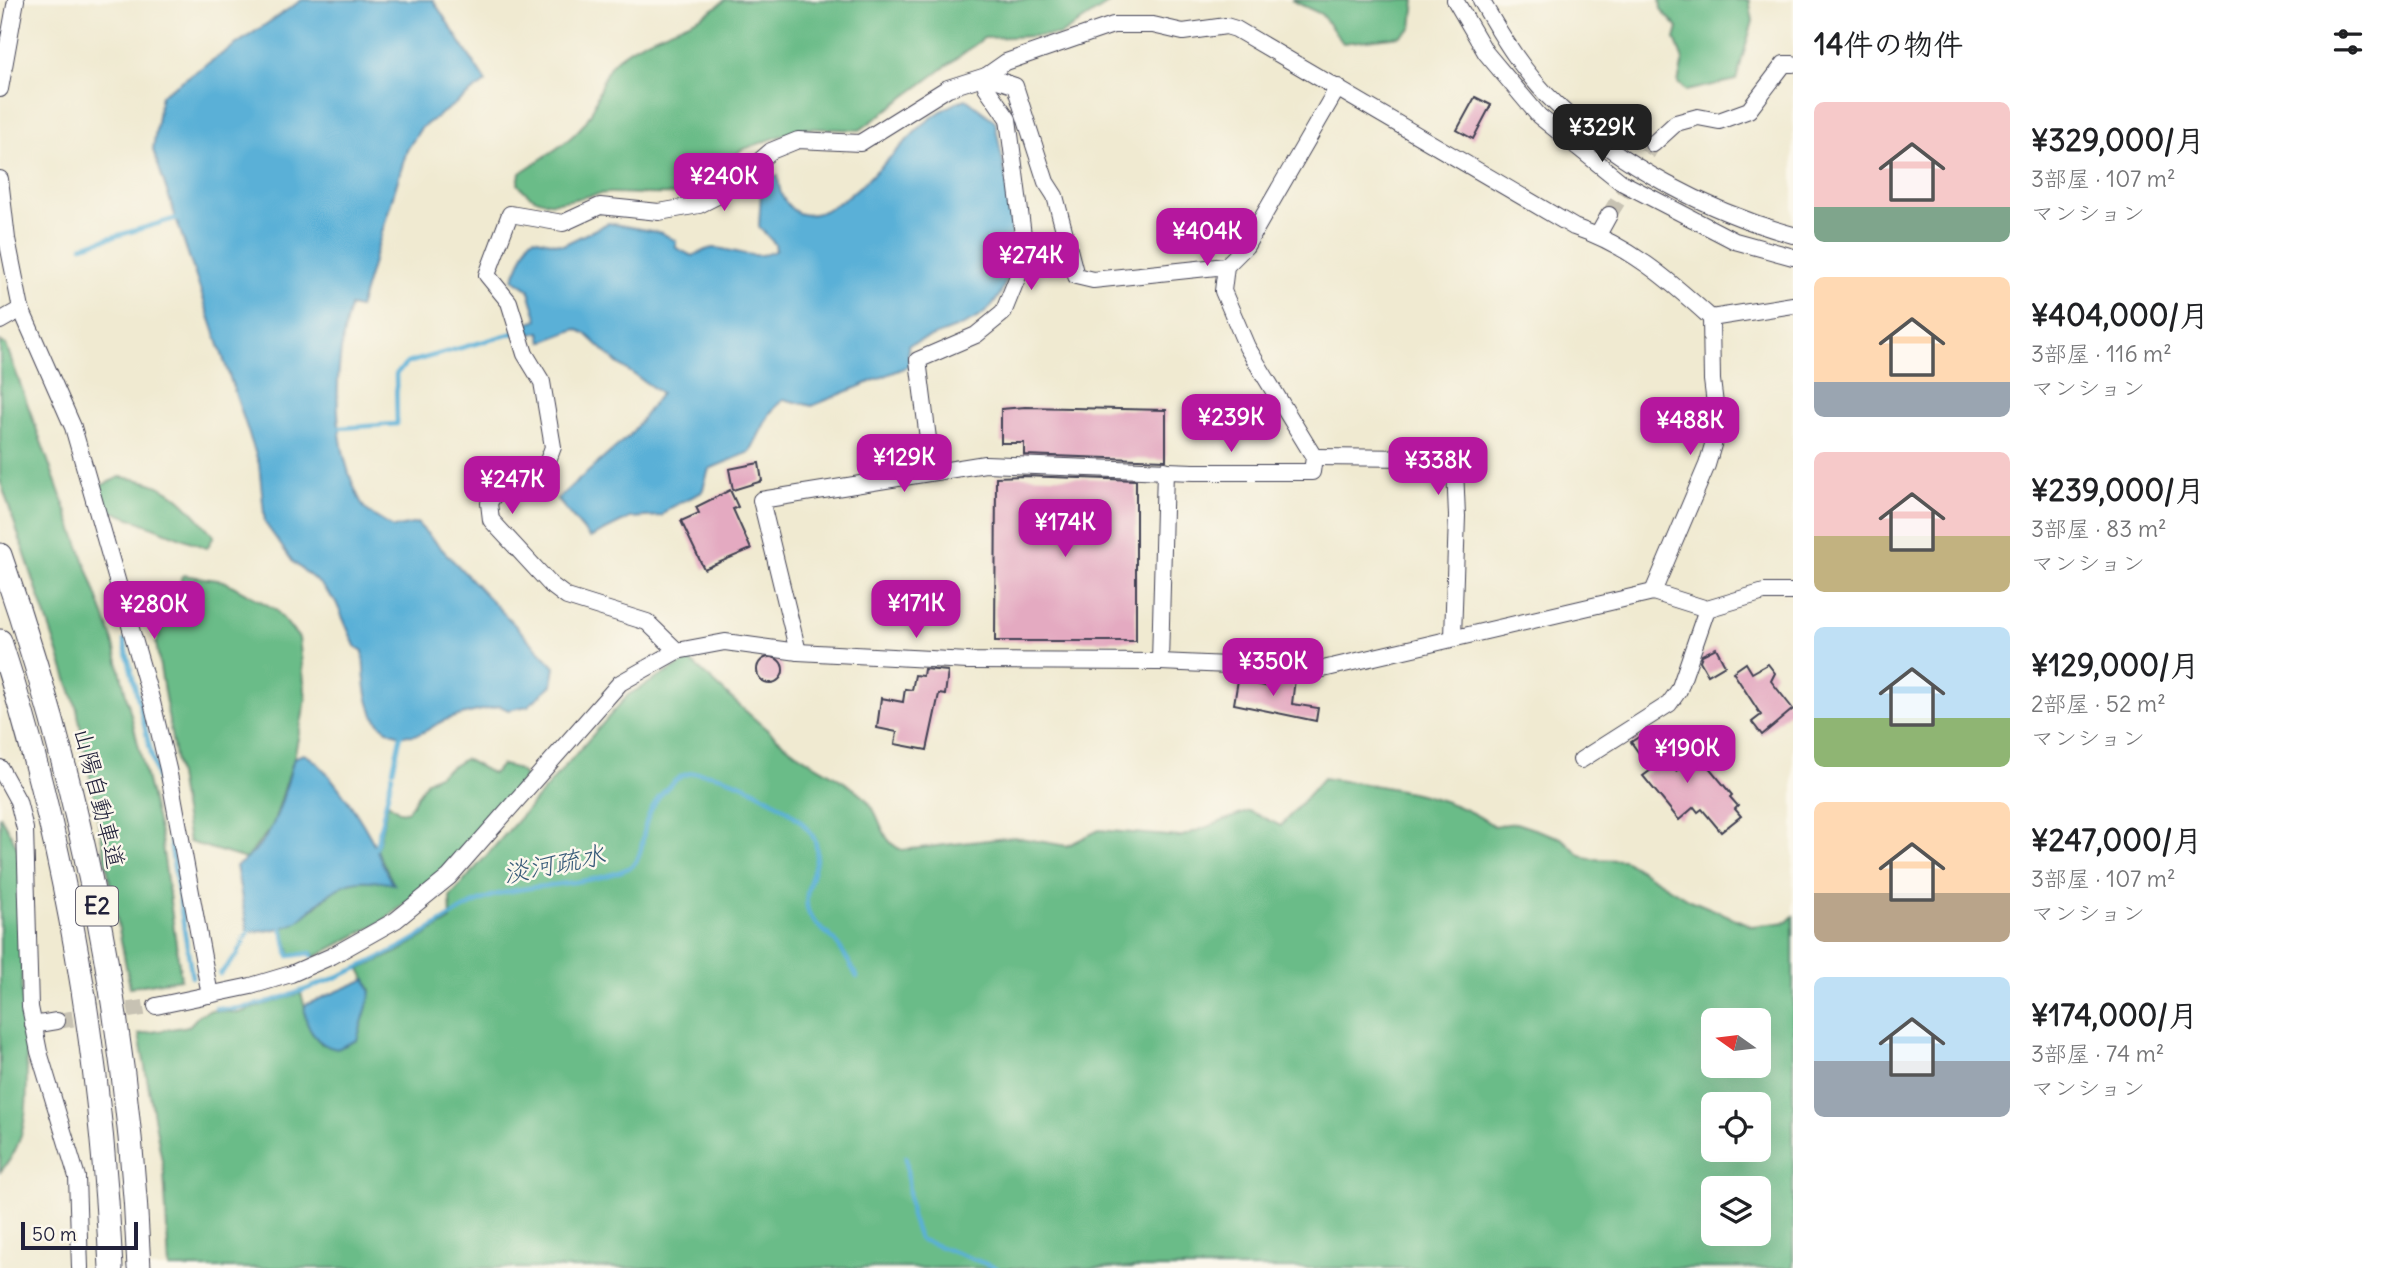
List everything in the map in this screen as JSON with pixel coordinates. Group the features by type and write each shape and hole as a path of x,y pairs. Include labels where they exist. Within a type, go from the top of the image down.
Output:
{"highway":[{"name":"山陽自動車道","path":"0,555 35,658 64,759 102,930 128,1115 139,1268"},
{"name":"E2","path":"0,641 46,801 75,935 100,1117 111,1268"}],"street":[{"path":"0,89 16,0"},
{"path":"1455,0 1486,53 1539,116 1621,182 1735,241 1793,257"},
{"path":"1481,0 1506,43 1556,104 1635,166 1744,221 1793,235"},
{"path":"677,651 647,622 567,597 491,520 489,503 495,493 533,477 546,466 553,447 542,382 525,354 509,302 488,275 510,214 564,223 600,206 659,212 699,205 720,194 771,152 799,141 860,143 948,88 986,76 1006,62 1113,25 1153,25 1183,32 1226,26 1338,87 1574,227 1598,235 1657,270 1711,318 1712,380 1718,428 1707,465 1653,592"},
{"path":"1653,144 1676,123 1698,117 1719,121 1749,110 1784,64 1793,64"},
{"path":"986,76 1015,86 1046,181 1055,196 1076,276 1093,280 1226,266"},
{"path":"932,470 918,360 976,335 1003,313 1022,266 1023,236 1008,119 986,87 986,76"},
{"path":"798,652 761,500 932,470 985,464 1312,472 1314,457 1285,414 1247,347 1223,291 1226,266 1246,246 1338,87"},
{"path":"0,179 6,239 22,309 73,427 152,702 171,782 210,995"},
{"path":"1598,235 1609,215"},
{"path":"1711,318 1793,305"},
{"path":"0,321 22,309"},
{"path":"1314,457 1416,458 1455,468 1457,516 1452,637"},
{"path":"1160,662 1166,470"},
{"path":"156,1006 268,982 315,964 396,920 449,877 620,683 677,651 725,642 798,652 968,661 1160,662 1323,669 1653,592 1707,609 1764,592 1793,592"},
{"path":"1581,760 1669,704 1679,690 1707,609"},
{"path":"0,768 18,801 26,836 33,1025 77,1177 80,1268"},
{"path":"33,1025 57,1021"}],"green space":[{"path":"725,0 1114,0 1060,35 984,38 860,130 803,128 741,150 694,194 610,193 550,202 528,194 518,184 520,173 558,147 584,124 607,71 618,58 644,41 700,17"},
{"path":"1291,0 1415,0 1412,28 1400,36 1343,43 1321,14"},
{"path":"1660,0 1749,0 1753,21 1736,80 1686,91 1678,83 1683,60 1675,39 1678,28 1661,9"},
{"path":"0,341 6,345 112,637 161,838 181,979 130,987 77,709 0,480"},
{"path":"120,477 151,483 174,495 214,536 207,548 104,508 98,497 100,486"},
{"path":"183,575 224,581 275,609 299,638 306,699 294,758 273,825 246,859 189,842 156,643"},
{"path":"689,660 778,739 863,796 875,811 889,840 902,850 1014,837 1067,846 1099,830 1180,837 1249,811 1281,826 1323,778 1434,798 1475,814 1494,826 1516,823 1561,838 1589,859 1624,860 1686,898 1752,926 1787,922 1793,916 1793,1268 169,1268 164,1172 139,1034 189,1026 200,1014 210,1010 239,1013 301,993 312,1033 322,1044 371,990 360,969 398,952 451,920 450,897 628,695"},
{"path":"465,759 493,774 501,765 515,768 526,777 431,883 383,921 315,957 313,952 291,955 283,927 300,919 331,893 354,882 393,883 377,851 388,803 399,811 407,812 426,782"},
{"path":"0,815 23,863 25,906 22,1000 31,1041 26,1043 27,1094 23,1128 11,1158 0,1172"}],"water":[{"path":"302,0 433,0 486,82 421,128 407,150 359,308 350,306 344,330 338,381 340,433 352,483 363,506 393,528 417,523 555,667 552,685 528,706 508,710 500,706 467,713 414,735 398,734 385,729 376,720 367,694 363,651 355,646 336,602 320,584 293,562 265,523 259,464 153,150 161,95"},
{"path":"966,99 995,121 1009,196 1012,250 1008,275 999,297 976,319 908,345 909,366 812,406 783,399 770,413 750,452 709,469 702,492 670,508 661,516 630,518 590,538 557,499 630,435 661,393 617,363 585,333 576,329 542,342 540,332 527,335 524,325 538,320 528,289 513,279 529,241 534,238 563,245 608,223 662,233 676,241 676,248 692,256 714,248 752,255 768,254 776,250 775,244 759,227 761,191 767,179 778,176 781,194 792,209 806,215 824,211 862,184 930,119"},
{"path":"303,754 323,769 345,796 372,840 394,884 353,882 328,895 292,925 248,932 236,866 260,845 269,832 281,804 294,758"},
{"path":"366,979 371,993 357,1040 337,1049 323,1044 309,1027 305,1005"}],"building":[{"path":"1475,97 1491,105 1473,139 1457,130"},
{"path":"1025,407 1166,410 1166,460 1024,455 1024,443 1001,443 1001,409"},
{"path":"759,463 762,481 733,490 729,469"},
{"path":"996,477 1136,480 1136,641 995,641"},
{"path":"730,490 738,507 733,509 751,549 704,569 681,521 699,513 696,507"},
{"path":"1716,648 1725,665 1708,675 1700,661 1702,655"},
{"path":"770,657 779,661 783,670 779,679 770,683 761,679 757,670 761,661"},
{"path":"1746,663 1752,673 1768,664 1775,673 1771,681 1793,709 1762,735 1752,722 1761,715 1733,672"},
{"path":"924,669 948,671 945,695 939,694 927,750 895,744 897,732 877,728 881,698 903,702 905,689 912,690 915,675 923,676"},
{"path":"1272,677 1295,679 1292,704 1318,708 1316,721 1234,704 1238,680 1270,687"},
{"path":"1648,731 1676,771 1697,753 1732,795 1730,797 1738,806 1735,809 1741,816 1721,832 1702,809 1698,812 1694,807 1679,820 1643,776 1651,770 1631,742"}],"waterway":[{"path":"82,246 177,218"},
{"path":"340,428 397,424 396,374 407,363 514,333"},
{"name":"淡河疏水","path":"124,641 165,811 192,977"},
{"path":"393,770 401,734"},
{"name":"淡河疏水","path":"216,1008 233,1009 255,1005 307,989 359,968 397,949 469,906 495,895 598,878 631,867 640,852 648,816 655,803 674,781 694,773 712,774 755,790 776,802 808,829 817,850 807,896 809,914 838,945 857,977"},
{"path":"376,848 392,775"},
{"path":"282,928 289,956 311,953 312,956"},
{"path":"220,974 237,955 248,932"},
{"name":"淡河疏水","path":"906,1157 911,1216 919,1239 997,1268"}],"tunnel":[{"path":"1609,215 1653,144"},
{"path":"57,1021 156,1006"}]}
